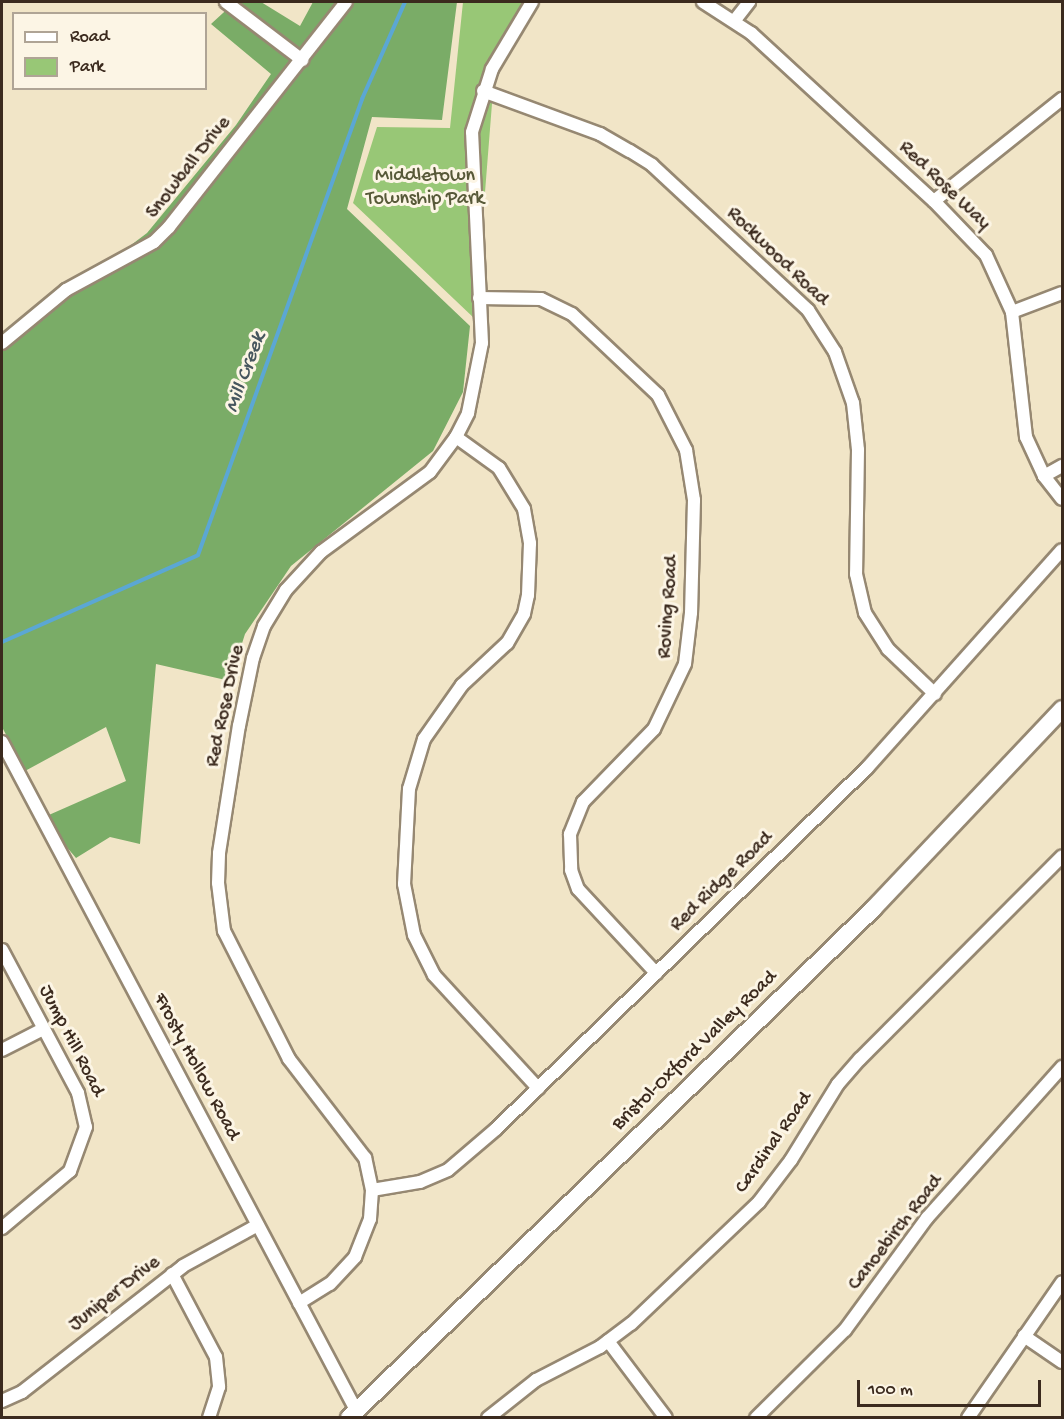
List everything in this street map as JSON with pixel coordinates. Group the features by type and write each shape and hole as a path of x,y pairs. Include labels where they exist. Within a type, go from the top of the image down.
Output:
{"main road":[{"name":"Bristol-Oxford Valley Road","path":"353,1414 873,909 1062,709"}],"street":[{"path":"226,2 302,60"},
{"name":"Snowball Drive","path":"2,344 66,290 154,242 302,60 346,2"},
{"name":"Red Rose Drive","path":"299,1303 330,1284 355,1257 370,1219 372,1190 366,1158 289,1059 231,947 220,911 219,853 253,658 275,607 321,552 430,472 456,437 468,413 481,360 472,132 483,91 505,44 532,2"},
{"name":"Red Rose Way","path":"703,2 735,20 934,201 986,255 1012,312 1023,419 1044,476 1062,499"},
{"path":"735,20 749,2"},
{"name":"Rockwood Road","path":"483,91 589,129 630,151 660,173 807,310 835,352 853,403 858,450 856,574 865,613 888,649 935,694"},
{"path":"934,201 1062,99"},
{"path":"1012,312 1062,293"},
{"name":"Roving Road","path":"479,298 530,297 572,314 658,395 686,450 694,500 691,613 685,664 654,729 583,802 570,834 571,870 578,889 656,973"},
{"path":"456,437 499,468 525,509 530,543 528,596 524,614 507,643 462,685 424,738 409,789 404,884 414,935 434,975 538,1088"},
{"path":"1044,476 1062,466"},
{"name":"Red Ridge Road","path":"372,1190 420,1182 448,1170 538,1088 835,801 935,694 1062,549"},
{"name":"Frosty Hollow Road","path":"2,742 299,1303 353,1414"},
{"name":"Cardinal Road","path":"488,1418 536,1380 608,1341 657,1301 759,1202 791,1160 838,1084 860,1059 1062,856"},
{"name":"Jump Hill Road","path":"2,950 83,1105 84,1142 70,1171 2,1228"},
{"path":"2,1050 43,1029"},
{"name":"Canoebirch Road","path":"756,1418 845,1330 927,1218 1062,1067"},
{"name":"Juniper Drive","path":"2,1401 39,1380 172,1274 258,1225"},
{"path":"172,1274 216,1357 219,1387 209,1418"},
{"path":"968,1418 1062,1282"},
{"path":"1024,1336 1062,1362"},
{"path":"608,1341 666,1418"}],"green space":[{"path":"235,2 261,2 300,26 313,2 457,2 442,120 372,117 347,209 470,326 463,392 433,451 291,566 245,634 230,681 156,664 140,844 110,837 76,858 42,818 126,781 106,727 25,771 2,727 2,342 147,233 236,125 271,74 211,24"},
{"name":"Middletown Township Park","path":"463,2 529,2 496,53 475,319 353,203 377,127 450,128"}],"waterway":[{"name":"Mill Creek","path":"2,642 198,555 362,99 405,2"}]}
